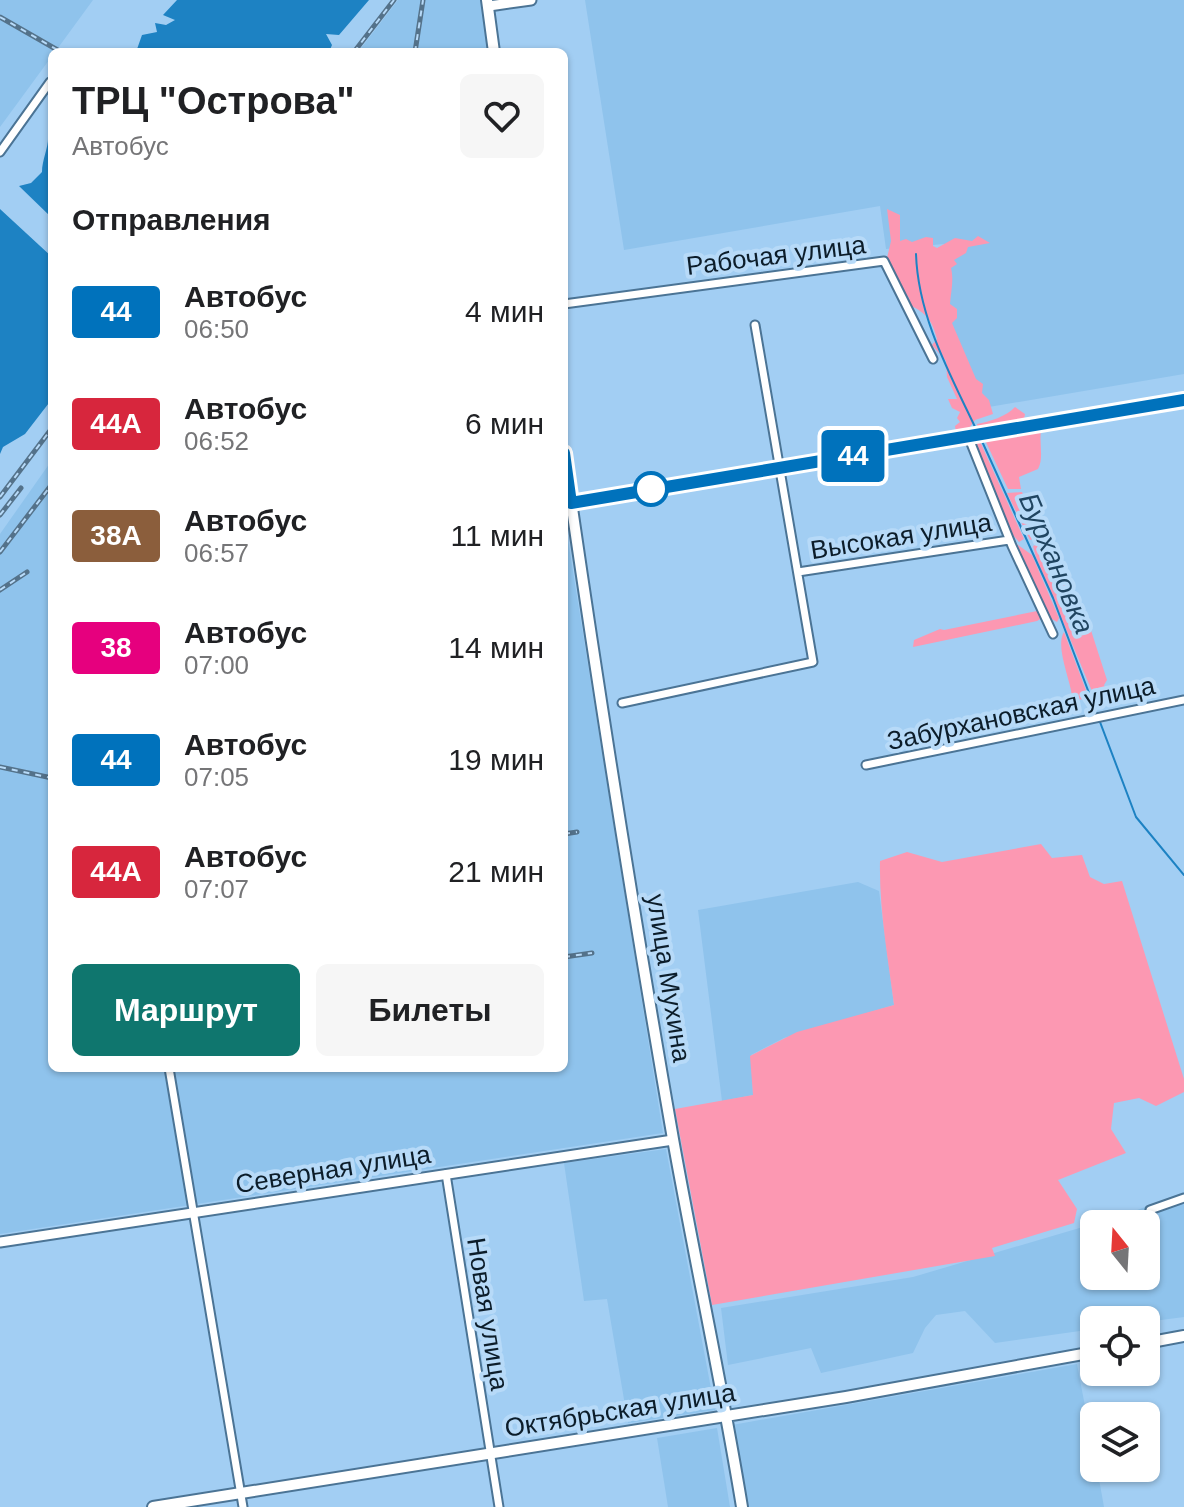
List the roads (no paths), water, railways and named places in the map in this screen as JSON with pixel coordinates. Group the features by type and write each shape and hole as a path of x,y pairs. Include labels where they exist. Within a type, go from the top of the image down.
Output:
{"main road":[{"path":"488,3 494,48"},
{"name":"улица Мухина","path":"568,482 611,770 673,1140 742,1507"},
{"path":"1160,1340 1184,1336"},
{"name":"Октябрьская улица","path":"153,1507 846,1397 1080,1355"}],"street":[{"path":"488,3 531,0"},
{"path":"0,152 48,85"},
{"name":"Рабочая улица","path":"568,303 884,261 933,359"},
{"path":"622,703 813,662 755,325"},
{"path":"571,503 1184,400"},
{"path":"975,435 1009,540 1053,634"},
{"name":"Высокая улица","path":"798,572 1009,540"},
{"name":"Забурхановская улица","path":"866,765 1184,700"},
{"path":"170,1072 243,1507"},
{"name":"Северная улица","path":"0,1242 673,1140"},
{"name":"Новая улица","path":"446,1174 499,1507"},
{"path":"1150,1210 1184,1198"}],"waterway":[{"name":"Бурхановка","path":"916,254 929,323 976,429"},
{"name":"Бурхановка","path":"981,439 1053,598 1136,817 1184,875"}],"railway":[{"path":"357,48 394,0"},
{"path":"416,48 423,0"},
{"path":"0,17 54,48"},
{"path":"0,497 48,433"},
{"path":"0,515 21,488"},
{"path":"0,552 48,489"},
{"path":"0,590 27,572"},
{"path":"0,767 48,777"},
{"path":"568,833 577,832"},
{"path":"568,956 592,953"}]}
